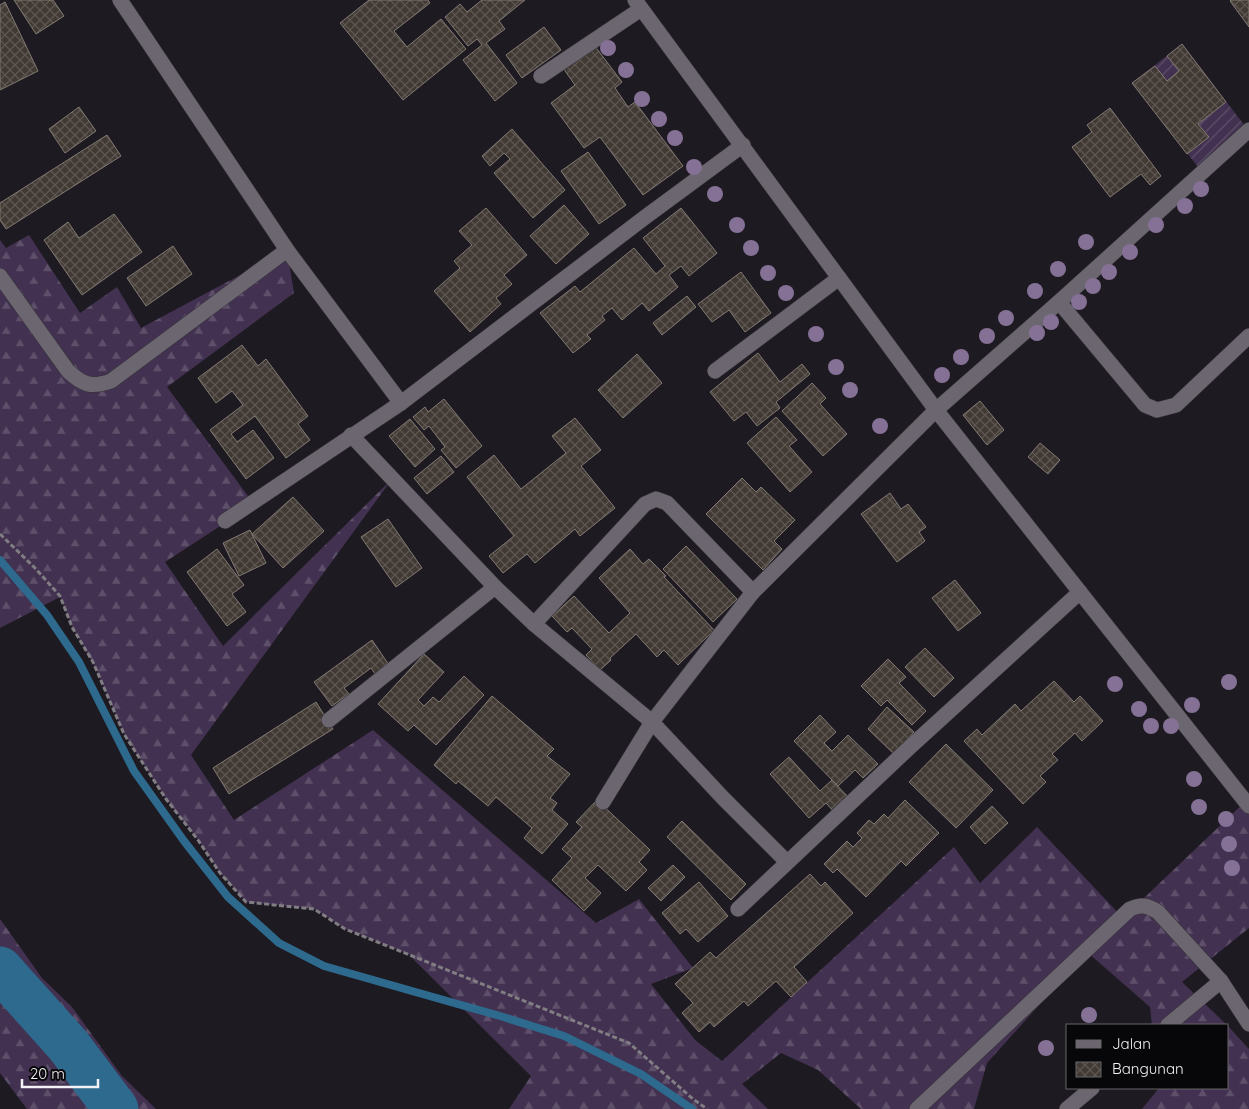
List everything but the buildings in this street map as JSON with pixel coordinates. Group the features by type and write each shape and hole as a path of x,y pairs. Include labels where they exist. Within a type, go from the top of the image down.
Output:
{"street":[{"path":"120,0 287,250 402,403"},
{"path":"541,76 638,4 936,410 1249,806"},
{"path":"603,802 652,722 753,592 936,410 1059,302 1249,130"},
{"path":"225,521 402,403 742,145"},
{"path":"0,276 68,371 77,379 89,385 100,385 111,381 287,250"},
{"path":"715,371 839,278"},
{"path":"1059,302 1145,405 1157,410 1176,405 1249,336"},
{"path":"351,436 495,587 534,624 652,722 722,798 787,862"},
{"path":"534,624 645,504 656,499 667,503 753,592"},
{"path":"329,720 495,587"},
{"path":"738,909 910,747 1080,592"},
{"path":"917,1109 1130,909 1139,905 1149,907 1158,912 1221,982 1249,1024"},
{"path":"1169,1024 1221,982"},
{"path":"1067,1109 1091,1089"}],"path":[{"path":"0,534 35,568 60,596 72,627 93,662 124,734 166,799 198,840 220,873 246,902 314,909 345,929 629,1043 707,1109"}],"green space":[{"path":"1182,44 1245,126 1198,167 1132,83"},
{"path":"29,235 80,313 117,287 141,328 287,250 294,293 167,387 254,504 165,562 223,646 392,479 191,755 234,820 373,730 596,923 639,899 693,968 651,984 695,1040 722,1061 954,847 980,883 1037,827 1123,918 1249,798 1249,928 1182,982 1226,1024 1152,1024 1150,1007 1087,952 987,1063 974,1109 861,1109 818,1070 781,1053 742,1084 768,1109 509,1109 531,1076 408,954 345,929 314,909 246,902 220,873 198,840 166,799 124,734 93,663 72,627 60,597 0,628 0,240 6,248"},
{"path":"0,919 42,978 72,1007 122,1076 156,1109 27,1109 0,1073"},
{"path":"1229,1027 1249,1049 1249,1109 1142,1109 1158,1089 1229,1089"}],"waterway":[{"path":"0,560 47,615 79,662 134,771 184,841 228,897 279,943 324,966 564,1036 641,1074 692,1109"},
{"path":"0,969 68,1045 116,1109"}]}
